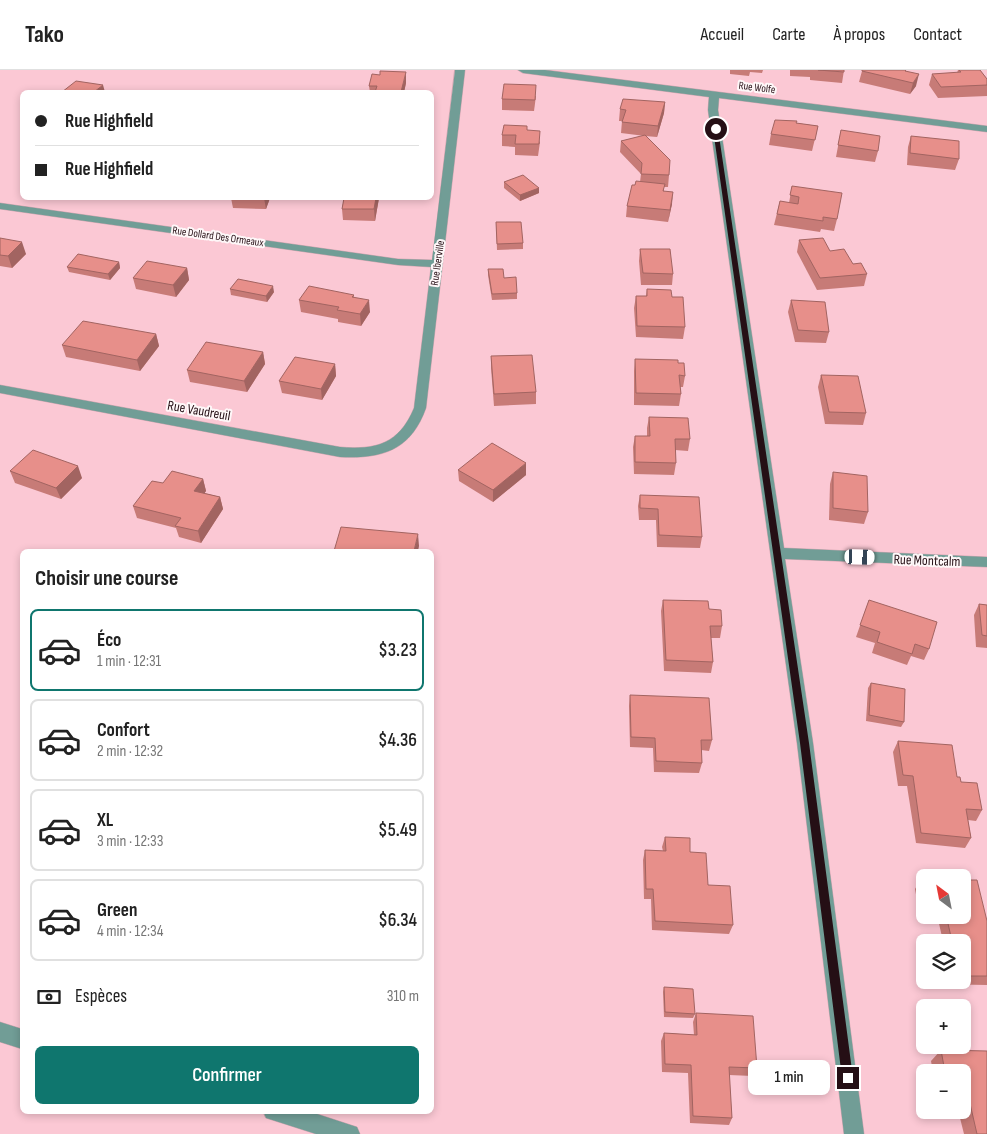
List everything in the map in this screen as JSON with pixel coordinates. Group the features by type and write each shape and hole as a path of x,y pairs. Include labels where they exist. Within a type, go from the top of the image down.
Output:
{"street":[{"name":"Rue Iberville","path":"392,445 411,430 420,408 460,70"},
{"name":"Rue Wolfe","path":"523,70 987,129"},
{"path":"714,94 713,110 805,743 854,1134"},
{"name":"Rue Dollard Des Ormeaux","path":"0,206 398,262 436,264"},
{"name":"Rue Vaudreuil","path":"0,389 340,452 367,452 392,445"},
{"name":"Rue Montcalm","path":"777,553 987,562"},
{"path":"0,1032 20,1038"},
{"path":"283,1114 350,1134"}],"building":[{"path":"818,70 844,70 844,72"},
{"path":"862,70 906,70 919,74 913,83"},
{"path":"959,70 980,70 987,79 987,85 941,87 932,74 961,72"},
{"path":"380,71 406,72 402,90 376,90 377,86 369,86 372,74 380,75"},
{"path":"76,81 103,85 97,90 65,90"},
{"path":"504,84 536,85 535,100 502,99"},
{"path":"623,99 665,102 658,126 622,122 626,110 620,109"},
{"path":"775,120 797,121 796,123 818,126 815,140 771,134"},
{"path":"504,125 527,126 527,130 540,131 539,144 515,144 516,135 502,135"},
{"path":"841,130 880,136 878,151 838,145"},
{"path":"645,135 670,160 669,175 641,174 642,163 621,141"},
{"path":"911,136 959,141 959,159 910,153"},
{"path":"523,175 539,188 520,195 504,182"},
{"path":"636,181 665,184 663,191 673,192 670,210 627,206 632,185 635,185"},
{"path":"792,186 842,193 837,219 823,217 823,221 777,214 780,201 798,204 799,197 790,195"},
{"path":"344,200 376,200 374,209 342,209"},
{"path":"496,222 521,222 523,243 497,244"},
{"path":"0,238 22,242 8,256 0,255"},
{"path":"823,238 830,251 844,249 853,264 861,263 867,274 820,278 799,240"},
{"path":"640,249 670,249 673,274 643,273"},
{"path":"78,254 119,262 108,274 67,267"},
{"path":"147,261 187,268 173,285 133,278"},
{"path":"488,269 503,269 504,278 516,277 517,293 492,294"},
{"path":"238,279 273,286 266,296 230,289"},
{"path":"309,286 369,300 360,314 337,310 339,307 299,300"},
{"path":"647,289 671,290 672,297 683,297 685,327 637,326 636,296 647,296"},
{"path":"791,300 825,302 829,332 798,330"},
{"path":"83,321 156,334 137,360 62,345"},
{"path":"206,342 263,352 244,381 187,370"},
{"path":"532,355 536,392 494,394 491,356"},
{"path":"295,357 335,364 321,389 279,381"},
{"path":"635,359 678,360 678,363 684,363 685,376 679,375 681,394 636,393"},
{"path":"821,375 858,376 866,413 829,412"},
{"path":"649,417 688,418 690,439 675,439 676,463 635,462 635,436 650,436"},
{"path":"492,443 526,463 493,490 458,470"},
{"path":"33,450 78,466 56,488 10,471"},
{"path":"172,471 203,479 194,491 220,497 198,531 175,526 181,518 133,506 152,481 163,483"},
{"path":"833,472 867,476 868,512 833,508"},
{"path":"640,495 699,497 702,537 659,535 658,509 640,508"},
{"path":"341,527 418,534 414,549 335,549"},
{"path":"663,600 708,601 709,609 721,610 722,626 710,626 713,662 666,660"},
{"path":"869,600 937,622 929,649 915,644 912,654 877,642 880,632 860,625"},
{"path":"979,604 987,605 987,636 982,635"},
{"path":"871,683 905,689 904,722 869,715"},
{"path":"630,695 709,698 712,740 701,740 702,763 656,761 655,738 631,737"},
{"path":"898,741 952,745 957,777 960,777 961,782 977,783 982,810 966,809 971,838 921,833 913,776 903,775"},
{"path":"665,837 690,838 690,852 706,853 708,885 730,886 733,925 655,921 653,889 646,889 645,850 666,851"},
{"path":"971,880 977,880 987,921 987,976 971,976 971,934 950,934 948,924 971,924"},
{"path":"664,987 693,989 695,1014 665,1012"},
{"path":"696,1013 753,1016 757,1068 729,1067 732,1118 693,1116 691,1065 665,1064 664,1033 697,1035"},
{"path":"971,1051 987,1051 987,1134 977,1134 971,1108 971,1064 944,1064 942,1054 971,1054"}],"route":[{"path":"716,129 805,743 848,1078"}]}
